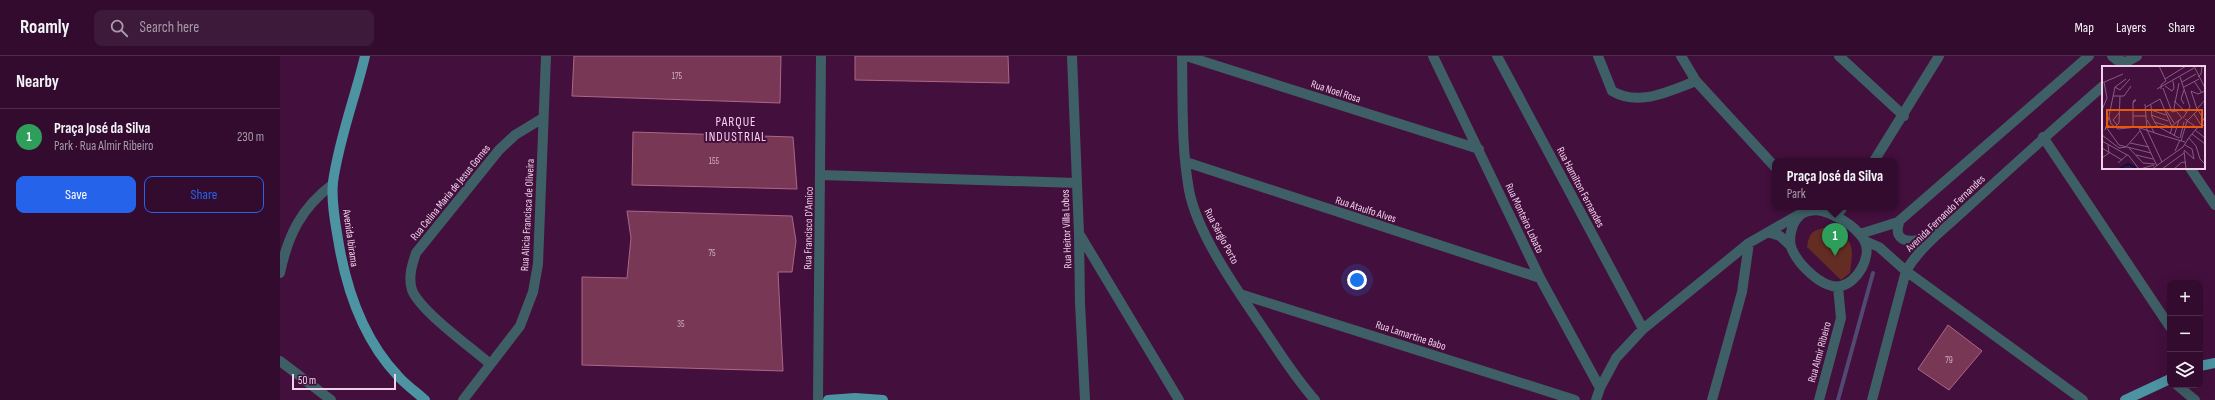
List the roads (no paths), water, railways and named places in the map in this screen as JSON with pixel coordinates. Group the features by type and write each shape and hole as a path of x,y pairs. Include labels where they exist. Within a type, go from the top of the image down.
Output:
{"main road":[{"name":"Avenida Ibirama","path":"365,56 340,147 333,184 335,223 342,265 357,314 383,357 398,376 425,400"},
{"path":"2203,365 2215,363"},
{"path":"2125,400 2167,380"},
{"path":"828,400 855,398 883,400"}],"street":[{"name":"Rua Alicia Francisca de Oliveira","path":"463,400 520,326 533,292 538,264 546,56"},
{"name":"Rua Francisco D'Amico","path":"818,400 821,56"},
{"name":"Rua Heitor Villa Lobos","path":"1072,56 1079,234 1080,303 1085,400"},
{"name":"Rua Sérgio Porto","path":"1182,56 1186,162 1189,190 1198,221 1240,294 1302,385 1315,400"},
{"name":"Rua Noel Rosa","path":"1186,56 1479,149"},
{"name":"Rua Monteiro Lobato","path":"1433,56 1540,278 1600,388"},
{"name":"Rua Hamilton Fernandes","path":"1497,56 1643,329"},
{"path":"1598,56 1612,91 1631,99 1661,93 1696,81"},
{"path":"1681,56 1696,81 1772,164"},
{"path":"1839,56 1904,116"},
{"path":"1876,158 1904,116 1939,56"},
{"name":"Avenida Fernando Fernandes","path":"1862,238 1900,220 2089,56"},
{"path":"2112,56 2126,65 2137,56"},
{"name":"Avenida Fernando Fernandes","path":"1872,400 1902,268 2043,138 2102,87"},
{"name":"Rua Celina Maria de Jesus Gomes","path":"490,364 422,305 412,290 410,277 411,266 416,253 498,150 515,135 543,118"},
{"path":"2043,138 2167,323"},
{"name":"Rua Ataulfo Alves","path":"1186,162 1540,278"},
{"path":"2191,169 2215,205"},
{"path":"821,174 1076,183"},
{"path":"280,273 285,249 295,228 315,198 333,184"},
{"path":"1836,217 1841,210"},
{"path":"1791,246 1792,228 1802,211"},
{"path":"1596,400 1600,388 1616,358 1643,329 1749,243 1802,211 1825,212 1836,217 1862,238 1879,247 1902,268 2083,400"},
{"path":"1900,220 1898,231 1900,237 1909,241 1920,241 1945,228"},
{"path":"1768,232 1780,236 1791,246 1795,255 1814,276 1829,286 1838,287 1854,281 1860,273 1866,252 1862,238"},
{"path":"1079,234 1179,400"},
{"path":"1712,400 1742,292 1749,243"},
{"name":"Rua Almir Ribeiro","path":"1819,400 1841,318 1838,287"},
{"name":"Rua Lamartine Babo","path":"1240,294 1575,400"},
{"path":"280,361 331,400"},
{"path":"2181,388 2195,400"}],"waterway":[{"path":"1838,400 1873,273"}],"place":[{"name":"Praça José da Silva","path":"1835,256"}],"district":[{"name":"PARQUE INDUSTRIAL","path":"736,128"}]}
